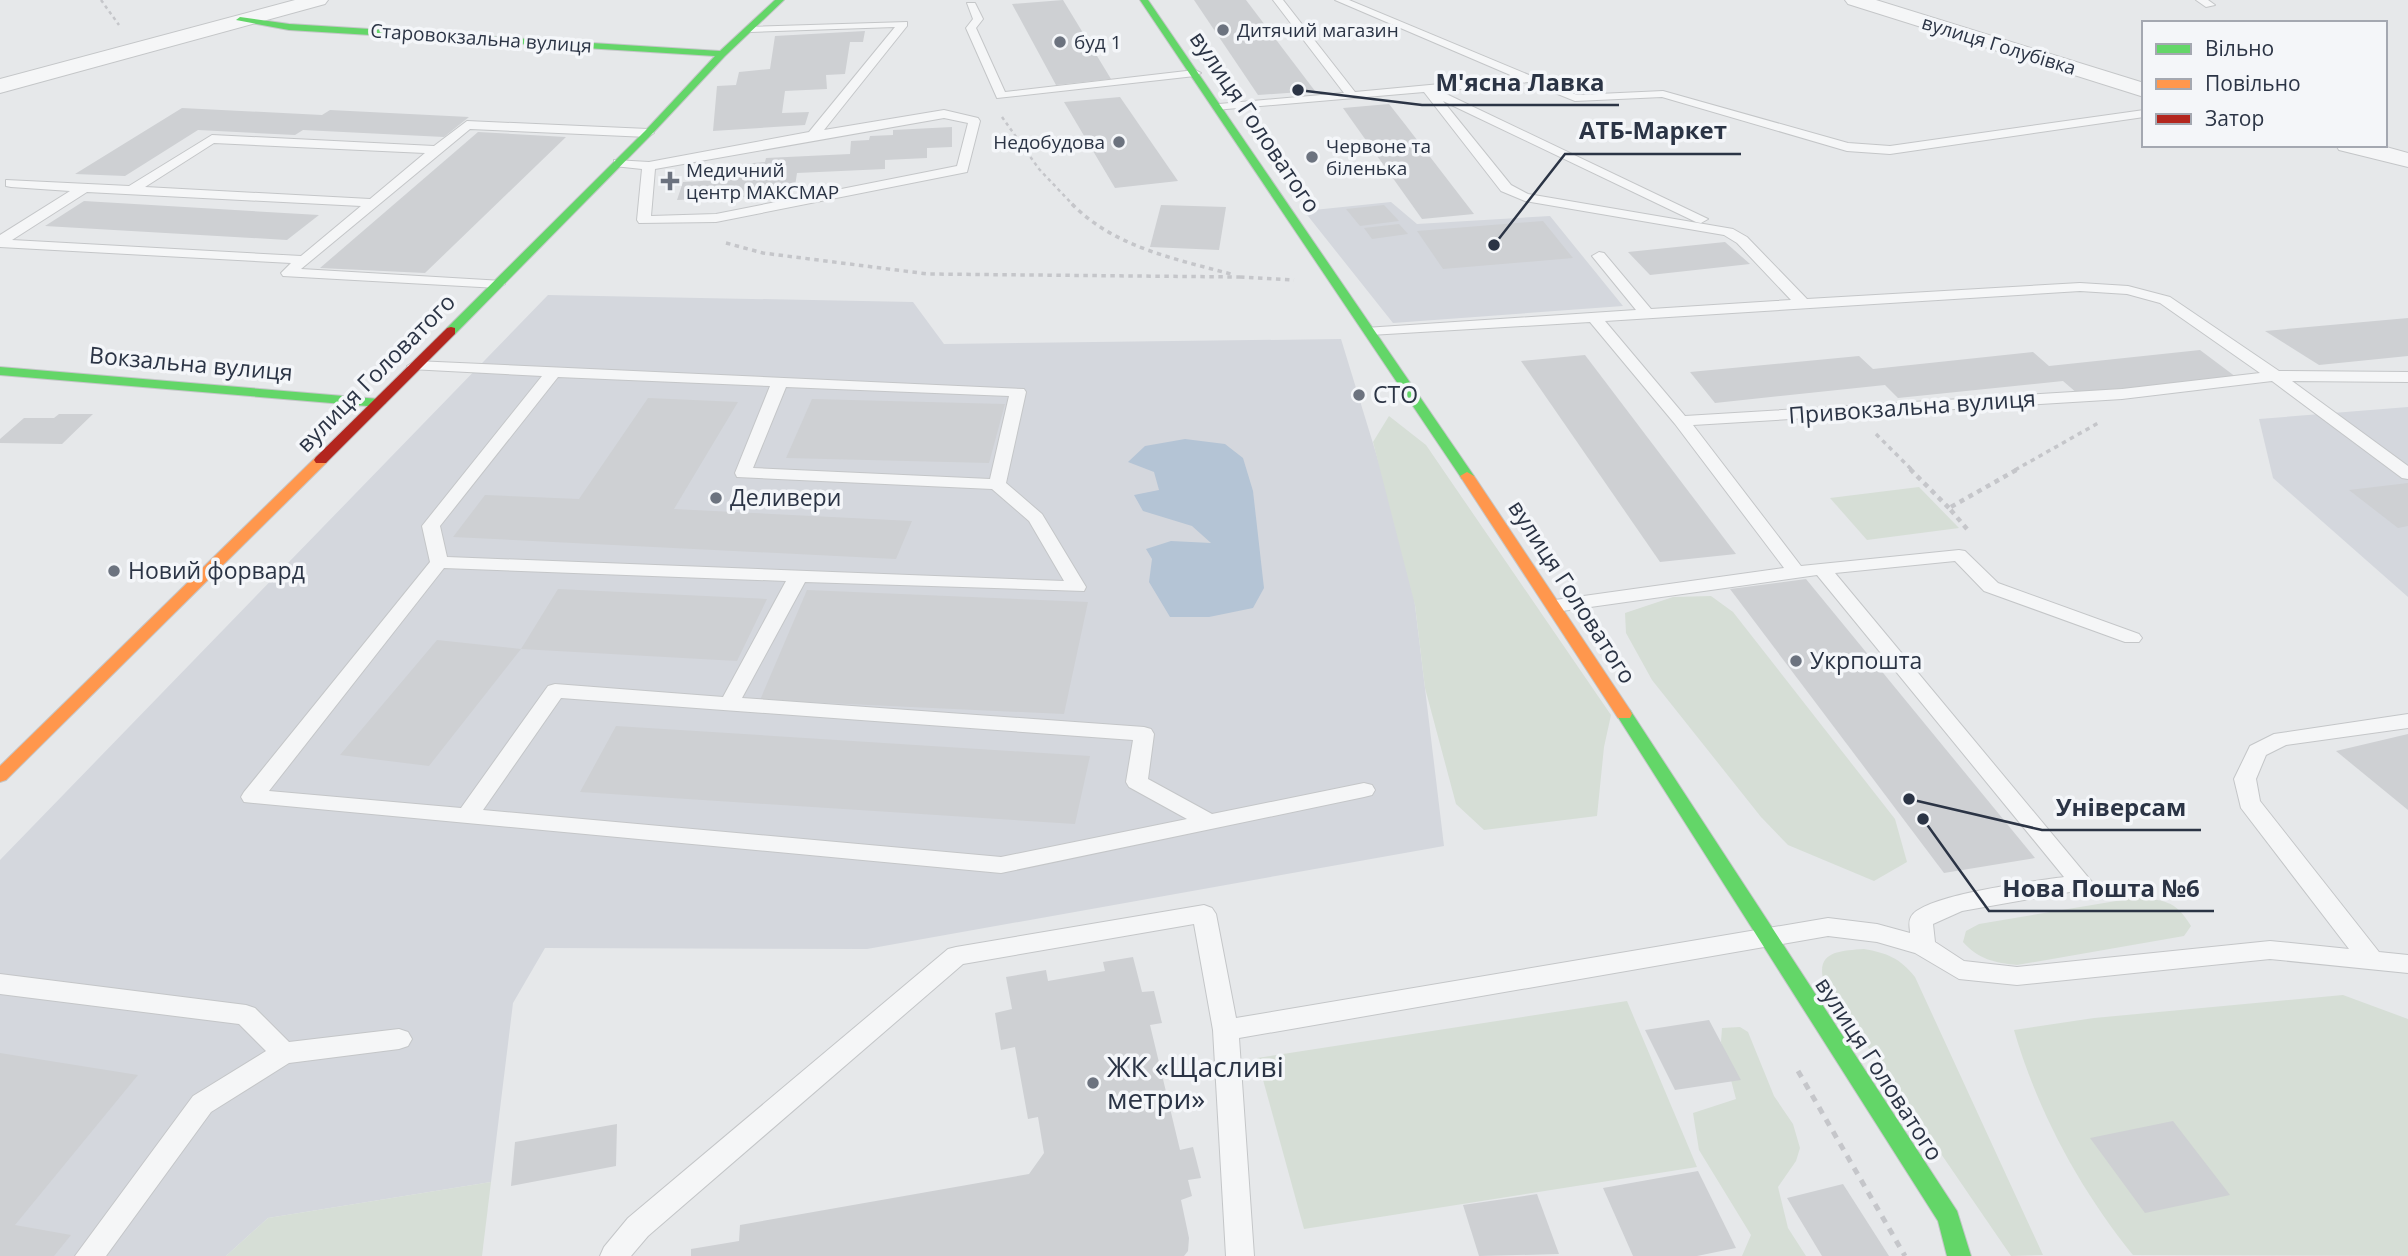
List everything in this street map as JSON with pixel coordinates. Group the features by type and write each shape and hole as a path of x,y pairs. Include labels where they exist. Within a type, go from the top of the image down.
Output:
{"street":[{"name":"Старовокзальна вулиця","path":"0,86 318,0"},
{"name":"вулиця Головатого","path":"9,756 379,403 648,133 722,54 780,0"},
{"name":"вулиця Головатого","path":"1144,0 1555,606 1961,1243"},
{"name":"вулиця Голубівка","path":"1855,0 2142,89"},
{"name":"Старовокзальна вулиця","path":"240,20 289,27 722,54"},
{"path":"2356,147 2408,160"},
{"name":"Вокзальна вулиця","path":"0,371 379,403"}],"lane":[{"path":"1278,0 1352,96"},
{"path":"1340,0 1575,98 1591,100 1637,94 1663,94 1847,147 1890,150 2142,113"},
{"path":"971,5 978,19 971,28 1002,96 1195,73"},
{"path":"751,29 903,24 813,135"},
{"path":"1219,108 1533,79"},
{"path":"1427,89 1506,188 1525,197 1728,232"},
{"path":"1427,89 1742,240 1802,304"},
{"path":"618,163 649,166 944,114 974,121 963,169 716,218 644,220 649,166"},
{"path":"498,284 288,273 467,125 648,133"},
{"path":"132,190 212,139 437,150"},
{"path":"11,183 373,203"},
{"path":"0,242 84,188"},
{"path":"0,242 304,260"},
{"path":"1599,256 1647,315"},
{"path":"1370,331 2080,287 2128,290 2165,300 2275,376 2408,474"},
{"path":"1597,319 1681,421 1796,572"},
{"path":"415,366 1018,392 997,484"},
{"path":"439,562 431,526 553,373"},
{"name":"Привокзальна вулиця","path":"1681,421 2155,390 2275,376 2408,377"},
{"path":"439,562 1077,587 1036,518 997,484 743,472 780,382"},
{"path":"1555,606 1796,572 1959,555 1991,587 2132,638"},
{"path":"439,562 252,797 1001,865 1364,790"},
{"path":"1822,569 2081,882 1958,902 1921,920 1923,946"},
{"path":"729,704 798,576"},
{"path":"467,816 555,691 1144,734 1137,782 1210,822"},
{"path":"2373,962 2249,803 2245,779 2257,751 2281,739 2408,721"},
{"path":"614,1256 638,1227 956,956 1204,914 1226,1030 1240,1256"},
{"path":"1226,1030 1828,927 1877,933 1923,946 1959,970 2017,976 2270,950 2408,964"},
{"path":"0,984 246,1015 284,1054"},
{"path":"89,1256 202,1104 284,1054 399,1039"}],"path":[{"path":"1001,116 1039,169 1087,219 1150,253 1240,277"},
{"path":"723,242 763,253 928,274 1240,277 1336,282"},
{"path":"1949,508 2155,390"},
{"path":"1853,411 1949,508 1971,535"}],"shaded area":[{"path":"1391,202 1417,224 1550,216 1623,306 1393,323 1304,211"},
{"path":"548,295 913,302 944,344 1341,339 1410,564 1444,846 867,949 545,948 513,1003 491,1182 268,1218 226,1256 0,1256 0,860"},
{"path":"2408,407 2408,597 2273,478 2259,419"},
{"path":"1389,416 1426,445 1611,715 1604,747 1597,816 1484,830 1456,804 1425,688 1415,605 1373,442"},
{"path":"1919,487 1959,528 1867,540 1830,498"},
{"path":"1711,596 1733,612 1895,819 1907,862 1874,881 1788,845 1761,817 1652,680 1626,633 1625,613 1673,597"},
{"path":"2134,898 2153,899 2174,906 2191,926 2184,936 2017,965 1987,959 1963,942 1966,931 1979,924"},
{"path":"1864,949 1892,957 1915,977 2043,1255 2011,1256 1824,983 1822,972 1826,959 1838,952"},
{"path":"2343,995 2408,1019 2408,1256 2133,1255 2095,1204 2062,1148 2035,1090 2014,1030 2094,1018"},
{"path":"1627,1001 1697,1167 1304,1229 1257,1058"},
{"path":"1740,1027 1748,1032 1774,1096 1793,1124 1800,1148 1796,1161 1778,1187 1788,1228 1806,1256 1742,1256 1751,1235 1699,1150 1693,1113 1736,1099 1721,1042 1722,1028"},
{"path":"491,1182 482,1256 226,1256 268,1218"}],"water":[{"path":"1185,439 1225,444 1243,458 1253,491 1264,588 1253,608 1209,617 1170,617 1149,582 1152,559 1146,549 1171,541 1211,543 1192,526 1143,511 1134,495 1159,490 1154,472 1128,462 1145,446"}],"building":[{"name":"буд 1","path":"1063,0 1111,79 1056,85 1012,4"},
{"path":"1194,0 1246,0 1315,91 1258,95"},
{"path":"865,31 863,42 850,42 845,74 826,75 827,89 785,91 782,113 809,112 805,125 713,131 717,86 736,85 739,72 770,69 775,36"},
{"name":"Недобудова","path":"1120,97 1178,181 1115,188 1064,102"},
{"path":"1389,104 1474,214 1422,219 1343,108"},
{"path":"182,108 322,115 330,110 469,117 444,137 303,130 295,135 198,130 125,176 75,174"},
{"path":"952,127 952,147 927,148 927,158 885,160 885,169 797,173 795,186 747,188 745,197 677,200 683,182 720,180 723,166 765,162 766,158 850,154 851,141 869,140 870,136 893,135 893,130"},
{"path":"478,132 566,137 425,273 320,268"},
{"path":"84,201 319,215 287,240 45,226"},
{"path":"1161,205 1226,207 1219,250 1150,247"},
{"path":"1384,205 1399,221 1360,226 1346,209"},
{"path":"1543,221 1573,258 1443,269 1417,231"},
{"path":"1399,224 1408,234 1372,239 1364,228"},
{"path":"1725,242 1750,264 1650,275 1628,252"},
{"path":"2408,318 2408,356 2319,365 2265,331"},
{"path":"2200,350 2236,377 2078,394 2063,381 1898,398 1885,385 1715,403 1690,372 1859,356 1873,369 2033,352 2049,366"},
{"path":"1585,355 1736,554 1660,562 1521,361"},
{"path":"648,398 738,402 674,509 912,521 896,559 453,537 485,495 579,499"},
{"path":"812,399 1005,404 989,463 786,458"},
{"path":"59,414 93,414 62,444 0,443 0,439 24,418 54,418"},
{"path":"2408,483 2408,526 2398,528 2349,490"},
{"path":"1806,579 2035,858 1944,873 1730,589"},
{"path":"558,589 767,599 737,661 521,649"},
{"path":"807,590 1088,602 1064,714 760,700"},
{"path":"437,640 521,649 429,766 340,755"},
{"path":"616,726 1090,756 1075,824 580,792"},
{"path":"2408,734 2408,810 2336,751"},
{"name":"ЖК «Щасливі метри»","path":"1133,957 1142,992 1154,991 1162,1023 1150,1025 1180,1150 1193,1147 1201,1178 1188,1180 1192,1196 1181,1200 1189,1238 1188,1251 1184,1256 691,1256 691,1249 739,1241 740,1225 1029,1174 1044,1153 1038,1117 1028,1119 1015,1047 1001,1050 995,1013 1012,1009 1006,977 1046,970 1048,981 1105,971 1103,962"},
{"path":"1709,1020 1741,1080 1675,1090 1645,1030"},
{"path":"0,1053 138,1075 15,1225 71,1235 54,1256 0,1256"},
{"path":"2173,1121 2230,1195 2145,1213 2090,1138"},
{"path":"617,1124 616,1166 511,1186 515,1142"},
{"path":"1698,1171 1736,1248 1697,1256 1633,1256 1603,1188"},
{"path":"1843,1184 1889,1256 1822,1256 1787,1198"},
{"path":"1537,1194 1559,1254 1479,1256 1463,1205"}],"traffic: fast":[{"path":"451,331 648,133 722,54 780,0"},
{"path":"1144,0 1467,476"},
{"path":"240,20 289,27 722,54"},
{"path":"0,371 379,403"},
{"path":"1624,714 1949,1218 1959,1256"}],"traffic: slow":[{"path":"0,776 321,460"},
{"path":"1467,476 1624,714"}],"traffic: jam":[{"path":"321,460 451,331"}],"place":[{"name":"Дитячий магазин","path":"1223,30"},
{"name":"буд 1","path":"1060,42"},
{"name":"М'ясна Лавка","path":"1298,90"},
{"name":"Недобудова","path":"1119,142"},
{"name":"Червоне та біленька","path":"1312,157"},
{"name":"Медичний центр МАКСМАР","path":"670,181"},
{"name":"АТБ-Маркет","path":"1494,245"},
{"name":"СТО","path":"1359,395"},
{"name":"Деливери","path":"716,498"},
{"name":"Новий форвард","path":"114,571"},
{"name":"Укрпошта","path":"1796,661"},
{"name":"Універсам","path":"1909,799"},
{"name":"Нова Пошта №6","path":"1923,819"},
{"name":"ЖК «Щасливі метри»","path":"1093,1083"}]}
